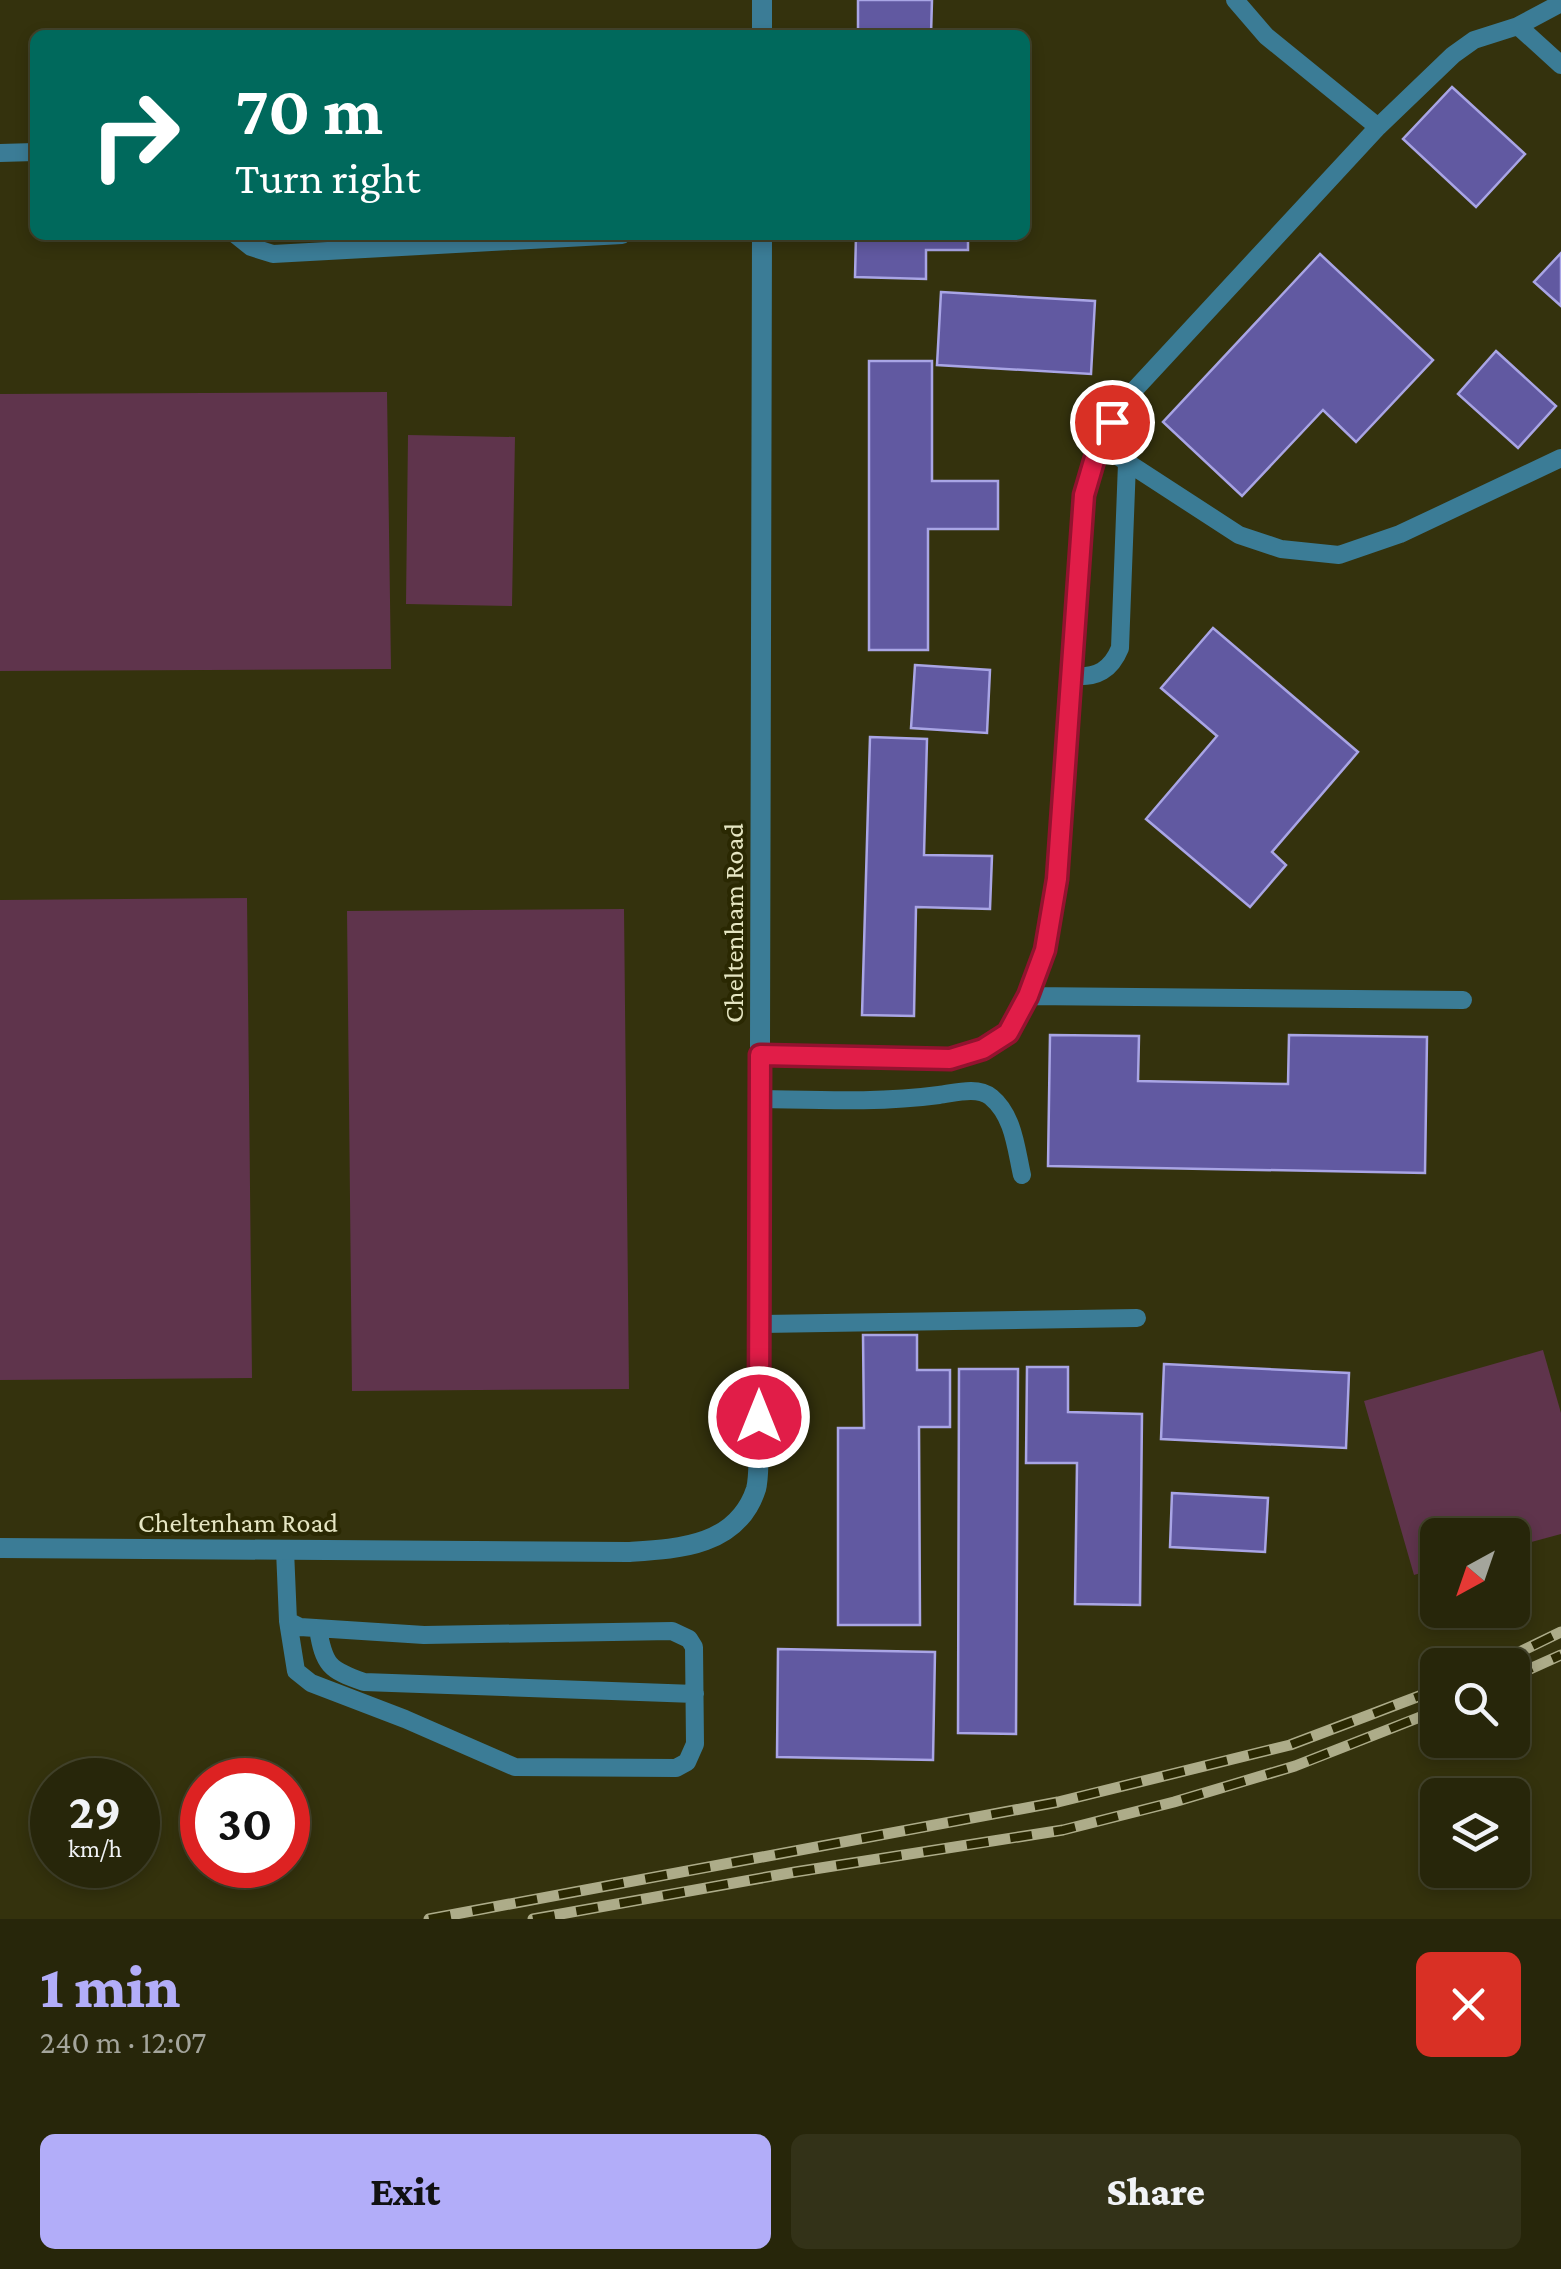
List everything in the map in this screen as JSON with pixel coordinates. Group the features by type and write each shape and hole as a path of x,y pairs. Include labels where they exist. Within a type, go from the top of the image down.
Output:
{"street":[{"path":"762,0 762,30"},
{"name":"Cheltenham Road","path":"0,1548 628,1552 688,1548 716,1538 742,1514 756,1489 760,1324 762,240"}],"lane":[{"path":"1235,0 1266,36 1378,127"},
{"path":"760,1055 950,1059 983,1049 1008,1033 1028,996 1045,950 1057,879 1084,495 1099,444 1126,399 1378,127 1453,54 1474,40 1518,26 1561,3"},
{"path":"1518,26 1561,66"},
{"path":"0,152 30,152"},
{"path":"242,240 273,254 530,240"},
{"path":"1099,444 1239,535 1281,549 1339,555 1400,534 1561,458"},
{"path":"1074,676 1090,678 1100,674 1110,666 1120,648 1128,462"},
{"path":"1028,996 1463,1000"},
{"path":"760,1099 908,1099 977,1090 990,1095 1014,1132 1022,1175"},
{"path":"760,1324 1137,1318"},
{"path":"285,1550 288,1620 296,1671 311,1683 515,1767 676,1768 687,1762 695,1744 694,1647 672,1631 424,1635 300,1627 288,1620"},
{"path":"318,1628 322,1658 330,1668 364,1682 694,1694"}],"shaded area":[{"path":"387,392 391,669 0,671 0,394"},
{"path":"408,435 515,437 512,606 406,604"},
{"path":"247,898 252,1378 0,1380 0,900"},
{"path":"624,909 629,1389 352,1391 347,911"},
{"path":"1543,1350 1561,1413 1561,1534 1530,1542 1530,1518 1420,1518 1420,1573 1414,1575 1364,1401"}],"building":[{"path":"858,0 932,0 931,30 858,30"},
{"path":"1452,87 1525,154 1476,207 1403,139"},
{"path":"856,240 968,240 968,250 926,250 926,279 855,277"},
{"path":"1561,253 1561,306 1534,282"},
{"path":"1320,254 1433,360 1356,442 1323,410 1242,496 1163,422"},
{"path":"941,292 1095,301 1091,374 937,365"},
{"path":"1496,351 1556,406 1518,448 1458,394"},
{"path":"869,361 932,361 932,481 998,481 998,529 928,529 928,650 869,650"},
{"path":"1213,628 1358,752 1272,852 1286,865 1250,907 1146,819 1217,736 1161,688"},
{"path":"915,665 990,670 987,733 911,728"},
{"path":"870,737 927,739 924,855 992,856 990,909 916,907 914,1016 862,1015"},
{"path":"1050,1035 1139,1036 1138,1081 1288,1084 1289,1035 1427,1037 1425,1173 1048,1166"},
{"path":"863,1335 917,1335 917,1370 950,1370 950,1427 919,1427 920,1625 838,1625 838,1428 864,1428"},
{"path":"1164,1364 1349,1373 1346,1448 1161,1439"},
{"path":"1027,1367 1068,1367 1068,1412 1142,1414 1140,1605 1075,1604 1077,1463 1026,1463"},
{"path":"959,1369 1018,1369 1016,1734 958,1733"},
{"path":"1172,1493 1268,1498 1265,1552 1170,1547"},
{"path":"778,1649 935,1652 933,1760 777,1757"}],"railway":[{"path":"1528,1648 1561,1632"},
{"path":"1530,1669 1561,1655"},
{"path":"429,1919 1058,1802 1290,1745 1420,1696"},
{"path":"533,1919 1063,1830 1295,1766 1420,1717"}],"route":[{"path":"759,1417 760,1055 950,1059 983,1049 1008,1033 1028,996 1045,950 1057,879 1084,495 1099,444 1112,422"}]}
